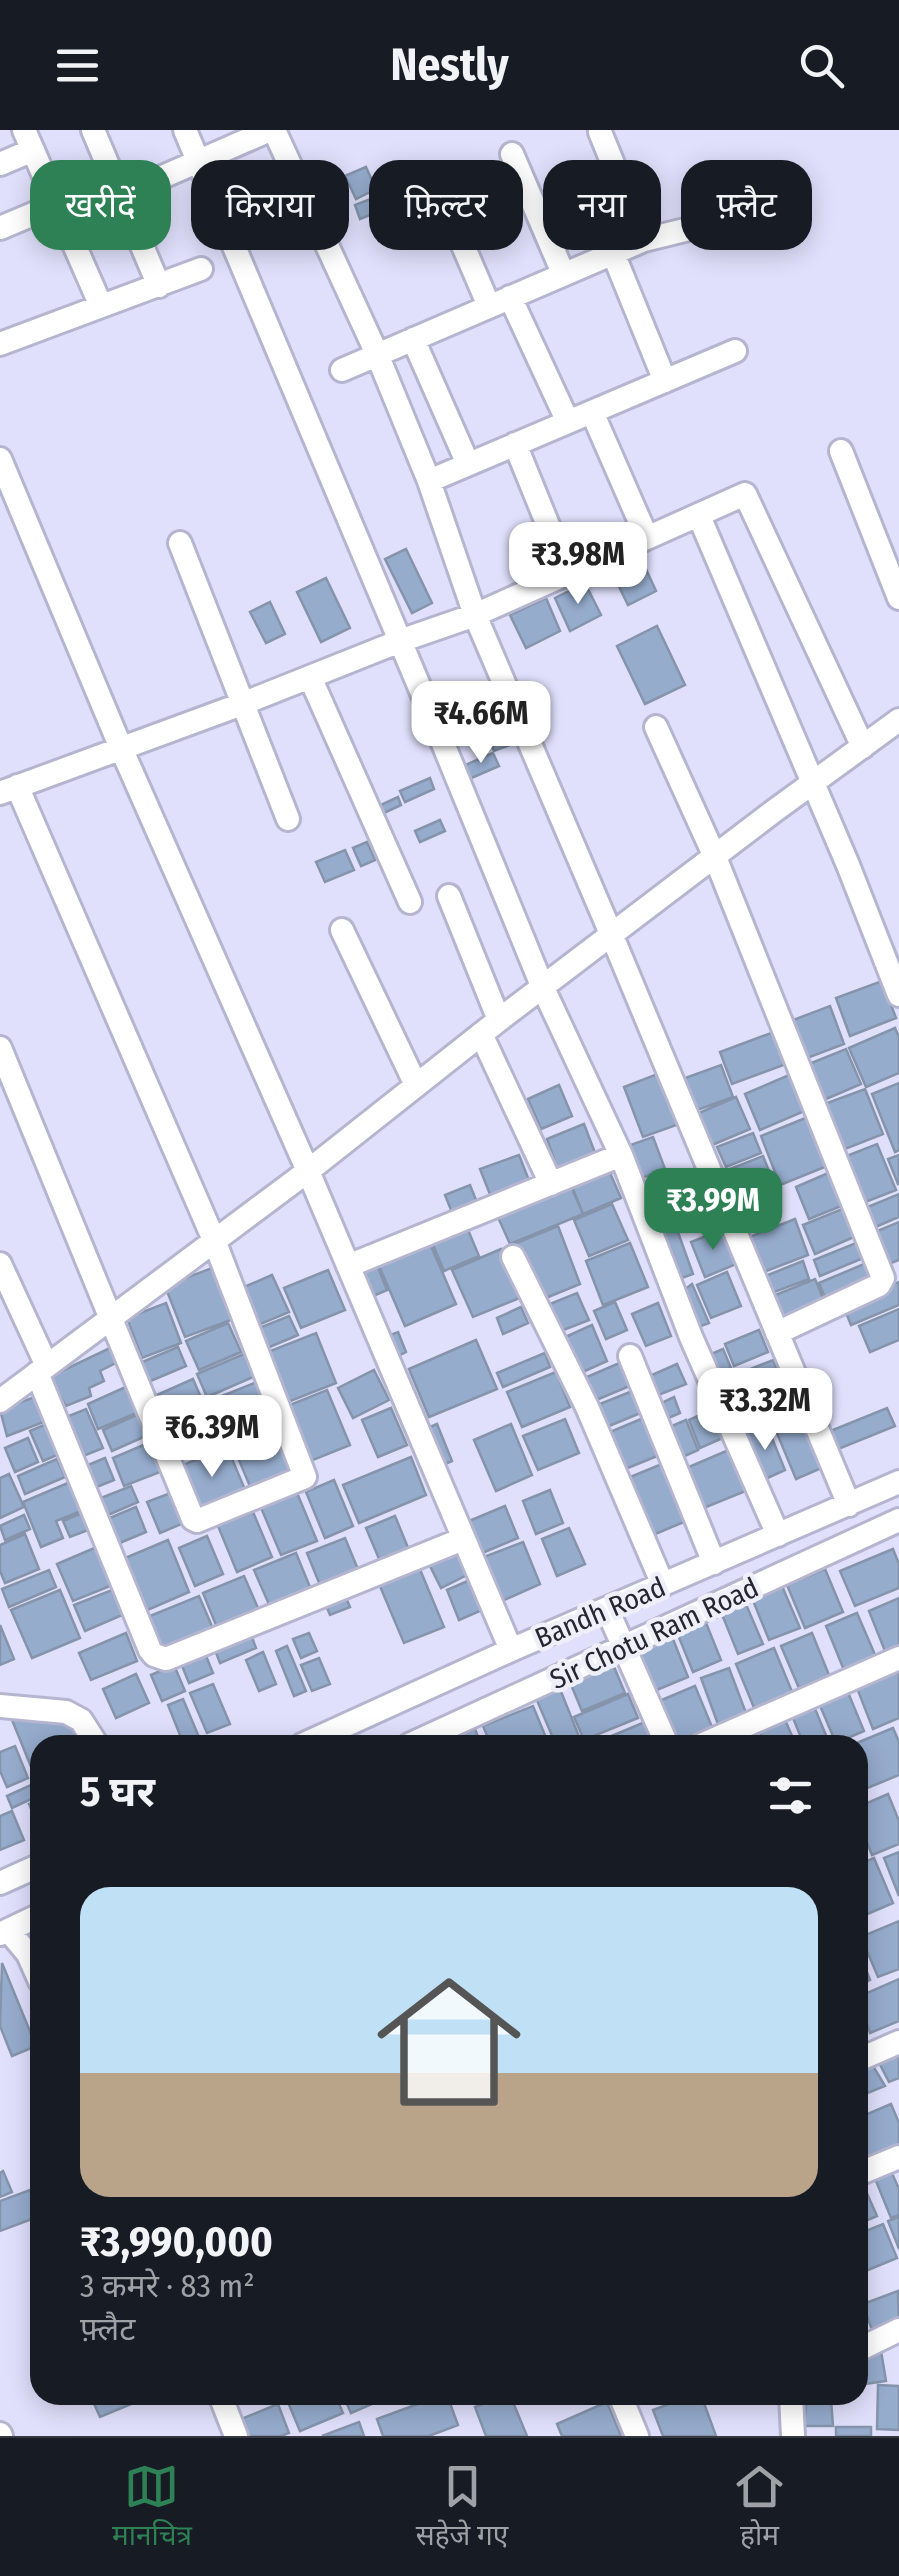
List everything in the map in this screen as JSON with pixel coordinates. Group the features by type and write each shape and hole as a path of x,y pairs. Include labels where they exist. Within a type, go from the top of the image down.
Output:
{"street":[{"path":"92,130 105,160"},
{"path":"185,130 197,160"},
{"path":"199,160 272,130 377,354 429,481 475,615 849,1504"},
{"path":"600,132 611,160"},
{"path":"0,164 29,140"},
{"path":"512,154 564,273"},
{"path":"0,228 30,215"},
{"path":"76,250 100,306"},
{"path":"144,250 159,286"},
{"path":"235,250 543,988 622,1156 691,1337 778,1535"},
{"path":"472,250 568,422"},
{"path":"342,370 620,250"},
{"path":"613,253 665,381"},
{"path":"0,344 202,269"},
{"path":"413,338 468,464"},
{"path":"429,481 735,352"},
{"path":"592,412 647,538"},
{"path":"515,444 567,572"},
{"path":"841,451 899,598"},
{"path":"0,459 510,1650"},
{"path":"0,1048 110,1320 197,1521 305,1477 214,1240 8,789 475,615 745,494 862,748"},
{"path":"699,516 848,865 899,995"},
{"path":"180,544 288,819"},
{"path":"310,676 410,902"},
{"path":"0,1401 899,720"},
{"path":"656,727 715,856 883,1278 879,1285 776,1332"},
{"path":"449,896 490,1027 551,1184"},
{"path":"342,930 416,1085"},
{"path":"348,1266 622,1156"},
{"path":"513,1256 587,1407 663,1584"},
{"path":"0,1264 150,1650 160,1658 463,1539"},
{"path":"630,1356 714,1563"},
{"name":"Bandh Road","path":"324,1735 899,1482"},
{"name":"Sir Chotu Ram Road","path":"431,1735 899,1520"},
{"path":"608,1608 663,1735"},
{"path":"724,1735 899,1658"},
{"path":"0,1706 66,1712 81,1720 91,1735"},
{"path":"0,1883 30,1870"},
{"path":"30,1920 4,1932 30,1958"},
{"path":"868,2056 899,2042"},
{"path":"868,2170 899,2157"},
{"path":"868,2345 899,2330"},
{"path":"224,2405 236,2436"},
{"path":"624,2405 636,2436"},
{"path":"789,2434 791,2405"}],"building":[{"path":"366,167 369,192 356,199 349,174"},
{"path":"369,200 369,215 360,219 355,205"},
{"path":"406,549 432,603 412,613 385,559"},
{"path":"639,554 656,591 628,605 610,568"},
{"path":"326,578 350,628 321,642 297,592"},
{"path":"585,583 601,615 570,631 555,598"},
{"path":"546,598 560,631 526,648 510,615"},
{"path":"270,602 285,634 266,643 250,612"},
{"path":"657,626 685,685 645,704 617,646"},
{"path":"470,695 479,716 446,731 437,710"},
{"path":"509,720 518,742 494,751 485,732"},
{"path":"493,753 499,766 469,779 463,766"},
{"path":"430,778 434,789 405,802 400,791"},
{"path":"398,797 401,805 384,813 381,805"},
{"path":"440,820 445,831 420,842 415,831"},
{"path":"367,842 375,860 361,866 353,848"},
{"path":"345,850 354,870 325,882 316,862"},
{"path":"882,981 896,1018 850,1036 836,998"},
{"path":"830,1006 844,1044 802,1060 788,1022"},
{"path":"895,1028 899,1037 899,1073 866,1087 849,1048"},
{"path":"774,1032 786,1064 732,1084 720,1052"},
{"path":"846,1049 861,1084 819,1102 804,1066"},
{"path":"721,1065 733,1097 689,1113 677,1081"},
{"path":"660,1073 679,1124 643,1137 624,1087"},
{"path":"794,1073 809,1109 760,1130 745,1094"},
{"path":"899,1083 899,1150 895,1152 872,1094"},
{"path":"559,1085 572,1116 541,1129 528,1099"},
{"path":"865,1089 883,1134 840,1151 822,1105"},
{"path":"736,1097 750,1129 712,1145 699,1113"},
{"path":"813,1115 832,1164 780,1185 761,1136"},
{"path":"584,1124 597,1158 559,1173 547,1139"},
{"path":"753,1133 761,1153 726,1167 717,1147"},
{"path":"653,1137 665,1169 637,1180 625,1147"},
{"path":"877,1144 896,1190 858,1205 839,1159"},
{"path":"519,1155 530,1183 491,1197 480,1169"},
{"path":"899,1155 899,1184 898,1184 888,1159"},
{"path":"763,1156 771,1176 738,1190 730,1169"},
{"path":"607,1166 621,1198 583,1214 570,1181"},
{"path":"833,1171 846,1204 809,1219 796,1187"},
{"path":"693,1176 709,1216 680,1228 664,1187"},
{"path":"767,1179 777,1203 738,1219 728,1195"},
{"path":"569,1182 583,1214 510,1244 496,1213"},
{"path":"470,1185 478,1205 453,1215 445,1195"},
{"path":"899,1194 899,1217 866,1231 858,1211"},
{"path":"612,1204 628,1240 589,1256 574,1220"},
{"path":"845,1208 856,1236 815,1254 803,1225"},
{"path":"670,1210 693,1274 682,1278 658,1215"},
{"path":"795,1219 808,1255 761,1273 747,1238"},
{"path":"899,1222 899,1260 881,1267 868,1235"},
{"path":"466,1225 479,1256 444,1271 431,1240"},
{"path":"558,1226 580,1284 536,1302 514,1244"},
{"path":"721,1230 736,1264 705,1277 691,1242"},
{"path":"428,1239 456,1304 405,1326 377,1261"},
{"path":"861,1241 868,1256 820,1276 814,1260"},
{"path":"630,1243 648,1287 603,1305 586,1261"},
{"path":"501,1249 522,1297 473,1317 452,1270"},
{"path":"375,1260 387,1290 366,1299 353,1270"},
{"path":"803,1261 809,1279 769,1294 763,1277"},
{"path":"869,1262 878,1284 828,1305 819,1283"},
{"path":"212,1268 231,1320 185,1337 165,1286"},
{"path":"328,1270 345,1310 301,1328 284,1288"},
{"path":"727,1272 741,1306 711,1318 697,1285"},
{"path":"272,1275 289,1312 251,1328 235,1291"},
{"path":"815,1279 827,1308 785,1325 773,1296"},
{"path":"899,1282 899,1305 851,1325 843,1305"},
{"path":"692,1284 709,1323 693,1329 679,1294"},
{"path":"577,1293 589,1320 556,1333 545,1306"},
{"path":"615,1302 627,1330 606,1339 594,1311"},
{"path":"166,1303 181,1343 142,1358 127,1318"},
{"path":"658,1303 671,1336 646,1346 632,1314"},
{"path":"521,1307 528,1323 503,1334 497,1318"},
{"path":"899,1309 899,1340 870,1352 859,1326"},
{"path":"289,1316 298,1335 260,1351 252,1331"},
{"path":"228,1323 241,1352 199,1370 186,1341"},
{"path":"592,1325 607,1361 576,1375 561,1339"},
{"path":"759,1330 768,1352 734,1366 725,1344"},
{"path":"398,1332 406,1352 394,1358 385,1337"},
{"path":"316,1333 336,1383 283,1404 263,1354"},
{"path":"476,1340 497,1389 429,1417 409,1369"},
{"path":"178,1347 186,1366 148,1382 140,1363"},
{"path":"110,1348 116,1363 100,1371 104,1381 89,1388 91,1396 66,1406 49,1377"},
{"path":"723,1349 731,1368 710,1377 702,1358"},
{"path":"545,1353 550,1367 503,1387 497,1373"},
{"path":"244,1354 253,1377 207,1397 197,1374"},
{"path":"773,1360 783,1383 758,1393 748,1370"},
{"path":"622,1362 632,1385 589,1403 580,1380"},
{"path":"677,1364 686,1384 651,1398 643,1379"},
{"path":"374,1370 389,1400 353,1418 338,1388"},
{"path":"556,1372 570,1407 522,1427 507,1392"},
{"path":"193,1379 205,1407 160,1426 148,1399"},
{"path":"257,1382 272,1419 226,1437 212,1400"},
{"path":"128,1386 139,1412 98,1429 88,1404"},
{"path":"794,1388 803,1410 769,1424 760,1403"},
{"path":"327,1390 350,1445 308,1462 285,1407"},
{"path":"635,1390 643,1412 604,1428 595,1406"},
{"path":"45,1393 54,1418 7,1436 0,1410"},
{"path":"751,1396 761,1421 742,1429 732,1404"},
{"path":"674,1397 680,1413 659,1422 653,1407"},
{"path":"391,1408 407,1445 378,1457 362,1420"},
{"path":"716,1408 727,1436 700,1448 689,1420"},
{"path":"887,1408 895,1426 836,1450 828,1432"},
{"path":"86,1409 103,1448 76,1459 59,1420"},
{"path":"139,1414 148,1435 112,1451 103,1430"},
{"path":"206,1414 217,1443 174,1460 162,1431"},
{"path":"804,1414 826,1466 796,1479 774,1426"},
{"path":"646,1417 662,1454 618,1472 603,1435"},
{"path":"565,1419 579,1453 538,1470 523,1436"},
{"path":"686,1420 698,1450 678,1459 665,1429"},
{"path":"54,1421 66,1451 43,1461 30,1431"},
{"path":"274,1423 295,1473 252,1491 231,1441"},
{"path":"437,1424 452,1461 438,1467 423,1430"},
{"path":"511,1424 532,1475 496,1491 474,1440"},
{"path":"767,1426 785,1470 763,1480 744,1435"},
{"path":"28,1438 38,1462 15,1472 5,1448"},
{"path":"153,1441 165,1470 124,1486 113,1458"},
{"path":"227,1447 246,1492 197,1513 178,1467"},
{"path":"731,1449 748,1490 699,1510 682,1470"},
{"path":"411,1457 426,1495 359,1523 343,1485"},
{"path":"105,1458 114,1480 89,1490 81,1468"},
{"path":"57,1459 65,1477 25,1494 18,1476"},
{"path":"667,1462 691,1519 648,1537 623,1480"},
{"path":"9,1474 24,1507 0,1518 0,1478"},
{"path":"75,1480 86,1509 56,1521 63,1538 41,1547 23,1502"},
{"path":"334,1480 353,1526 325,1538 306,1492"},
{"path":"131,1486 138,1502 108,1515 101,1498"},
{"path":"295,1488 317,1541 281,1555 259,1503"},
{"path":"550,1490 563,1523 536,1534 523,1501"},
{"path":"173,1492 186,1522 160,1533 147,1502"},
{"path":"505,1506 518,1538 475,1556 462,1524"},
{"path":"136,1507 146,1532 115,1545 105,1520"},
{"path":"89,1510 96,1527 70,1537 63,1521"},
{"path":"253,1512 272,1557 237,1572 218,1526"},
{"path":"24,1515 30,1529 5,1540 0,1526"},
{"path":"395,1516 411,1555 382,1566 366,1528"},
{"path":"569,1528 585,1564 557,1576 542,1539"},
{"path":"25,1534 39,1569 5,1583 0,1571 0,1545"},
{"path":"207,1536 223,1574 195,1586 179,1548"},
{"path":"345,1538 360,1574 322,1590 307,1553"},
{"path":"168,1540 189,1592 145,1611 123,1559"},
{"path":"523,1542 540,1584 502,1601 484,1557"},
{"path":"104,1544 120,1582 73,1601 57,1564"},
{"path":"893,1549 899,1564 899,1588 855,1606 840,1571"},
{"path":"455,1552 467,1575 441,1588 429,1564"},
{"path":"296,1553 312,1592 271,1609 254,1570"},
{"path":"419,1567 444,1627 404,1643 379,1584"},
{"path":"825,1569 843,1612 805,1628 787,1585"},
{"path":"49,1570 56,1587 9,1607 2,1589"},
{"path":"244,1576 258,1608 216,1625 203,1593"},
{"path":"470,1580 482,1610 459,1620 447,1590"},
{"path":"782,1586 800,1628 769,1640 752,1598"},
{"path":"60,1590 80,1638 32,1658 11,1610"},
{"path":"112,1590 122,1615 85,1631 74,1605"},
{"path":"344,1593 350,1607 330,1615 324,1601"},
{"path":"199,1596 214,1631 159,1653 145,1618"},
{"path":"899,1598 899,1645 885,1651 869,1611"},
{"path":"745,1602 763,1644 738,1654 721,1612"},
{"path":"857,1613 876,1657 844,1670 826,1626"},
{"path":"704,1618 721,1660 693,1672 676,1630"},
{"path":"0,1625 14,1659 0,1665"},
{"path":"248,1627 256,1648 220,1663 212,1642"},
{"path":"126,1633 137,1661 91,1680 79,1653"},
{"path":"309,1633 317,1651 301,1658 293,1639"},
{"path":"812,1633 829,1675 799,1688 781,1646"},
{"path":"671,1634 688,1677 647,1694 629,1652"},
{"path":"287,1646 306,1691 294,1696 276,1651"},
{"path":"774,1648 793,1694 755,1710 736,1664"},
{"path":"204,1651 213,1673 189,1683 180,1661"},
{"path":"263,1652 276,1684 259,1691 246,1660"},
{"path":"319,1658 330,1684 312,1691 301,1665"},
{"path":"612,1662 625,1693 582,1711 569,1680"},
{"path":"174,1665 185,1691 162,1701 151,1675"},
{"path":"729,1668 746,1713 718,1724 701,1678"},
{"path":"899,1671 899,1718 873,1729 857,1688"},
{"path":"136,1674 149,1703 116,1718 103,1689"},
{"path":"213,1684 230,1724 207,1733 190,1693"},
{"path":"695,1686 712,1727 693,1735 671,1735 657,1702"},
{"path":"560,1689 578,1735 552,1735 536,1698"},
{"path":"847,1690 864,1731 833,1735 818,1701"},
{"path":"628,1694 638,1718 596,1735 582,1735 574,1717"},
{"path":"183,1699 198,1735 180,1735 168,1705"},
{"path":"813,1704 826,1735 800,1735 791,1713"},
{"path":"533,1706 545,1735 487,1735 483,1726"},
{"path":"782,1713 792,1735 761,1735 756,1723"},
{"path":"10,1715 69,1720 75,1735 30,1735 30,1764"},
{"path":"650,1720 657,1735 614,1735"},
{"path":"893,1728 899,1742 899,1775 868,1788 868,1738"},
{"path":"15,1746 28,1778 7,1787 0,1771 0,1752"},
{"path":"30,1786 30,1800 12,1808 7,1796"},
{"path":"888,1794 899,1821 899,1844 872,1855 868,1845 868,1803"},
{"path":"12,1811 24,1840 0,1850 0,1816"},
{"path":"899,1852 899,1896 884,1858"},
{"path":"874,1858 893,1903 868,1914 868,1861"},
{"path":"899,1921 899,1969 878,1977 868,1953 868,1934"},
{"path":"2,1963 30,2031 30,2048 12,2056 0,2026"},
{"path":"899,1979 899,2021 870,2033 868,1993"},
{"path":"899,2047 899,2078 889,2082 876,2057"},
{"path":"868,2062 885,2086 868,2093"},
{"path":"891,2104 899,2123 899,2149 868,2162 868,2114"},
{"path":"890,2169 899,2189 899,2215 891,2218 874,2176"},
{"path":"3,2171 12,2192 0,2197 0,2173"},
{"path":"30,2190 30,2220 0,2231 0,2201"},
{"path":"868,2196 877,2216 868,2220"},
{"path":"899,2217 899,2249 888,2221"},
{"path":"883,2224 897,2258 868,2270 868,2230"},
{"path":"898,2291 899,2323 873,2333 868,2302"},
{"path":"881,2351 886,2381 868,2384 868,2354"},
{"path":"878,2385 899,2386 899,2430 877,2429"},
{"path":"95,2405 129,2405 100,2417"},
{"path":"278,2405 289,2433 240,2436 234,2422"},
{"path":"289,2405 339,2405 343,2413 300,2431"},
{"path":"347,2405 369,2405 351,2413"},
{"path":"415,2405 451,2405 458,2425 429,2436 383,2436 377,2419"},
{"path":"514,2405 527,2436 486,2436 475,2407"},
{"path":"608,2405 621,2436 562,2436 557,2424"},
{"path":"666,2405 705,2405 716,2436 663,2436 653,2410"},
{"path":"806,2405 831,2405 833,2426 804,2426"},
{"path":"359,2422 364,2436 322,2436"},
{"path":"836,2427 871,2427 871,2436 836,2436"}]}
